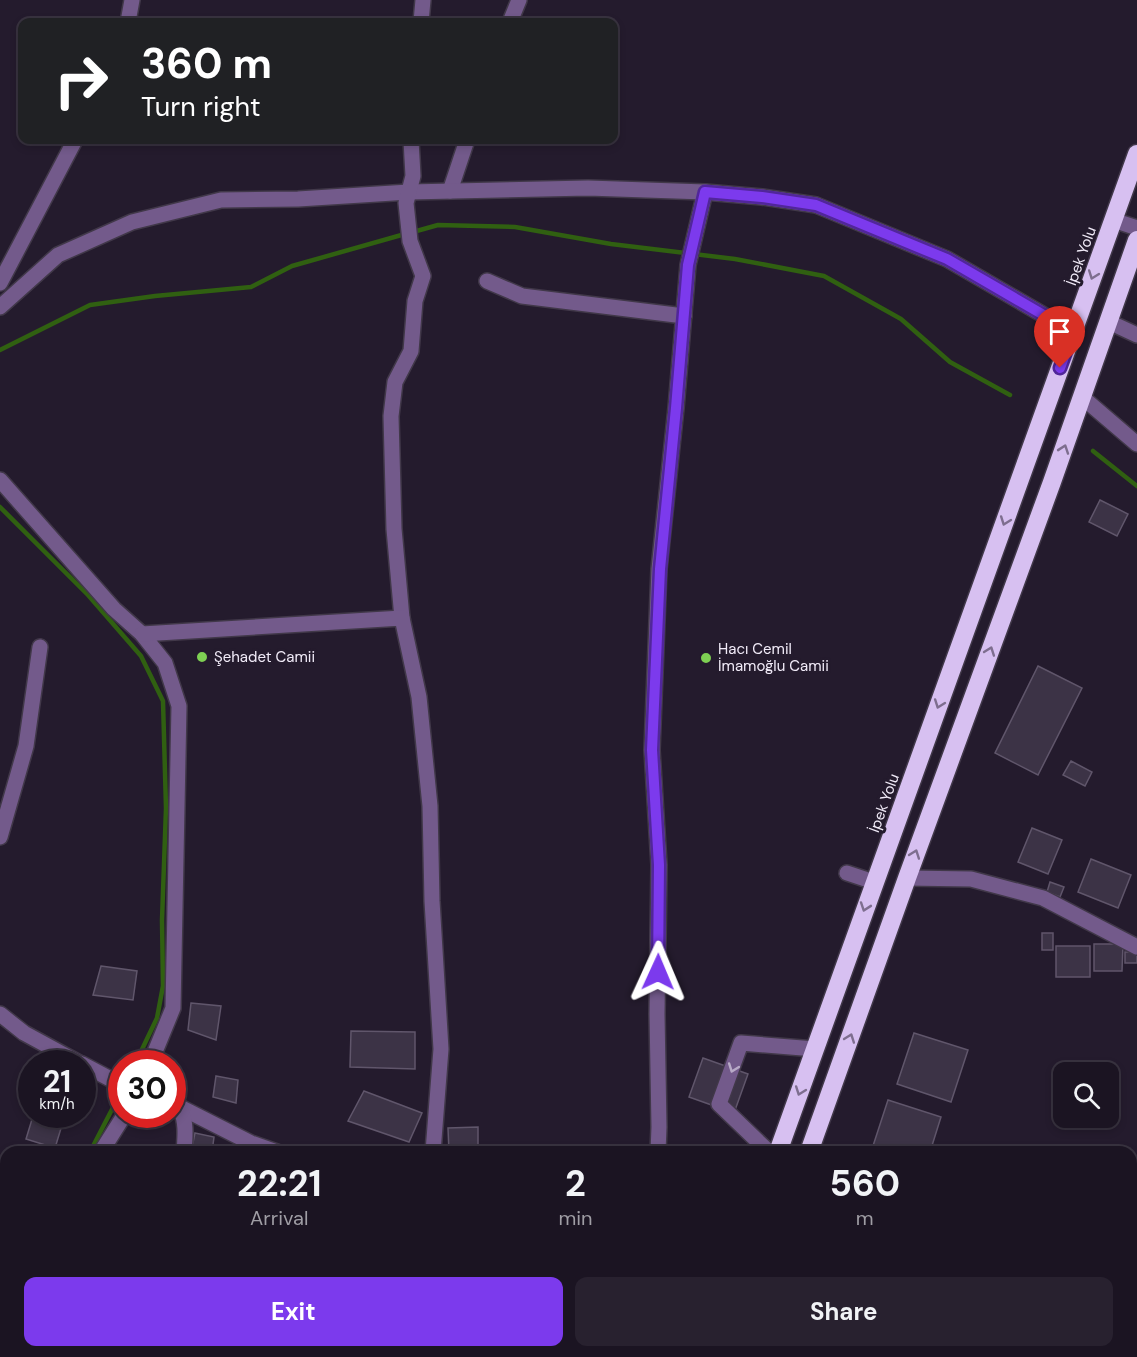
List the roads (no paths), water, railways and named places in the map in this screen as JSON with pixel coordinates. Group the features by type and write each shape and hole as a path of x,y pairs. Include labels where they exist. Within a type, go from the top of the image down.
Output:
{"highway":[{"name":"İpek Yolu","path":"780,1146 1137,154"},
{"path":"811,1146 1052,482 1137,240"}],"street":[{"path":"129,18 132,0"},
{"path":"421,18 423,0"},
{"path":"512,18 519,0"},
{"path":"0,283 73,144"},
{"path":"411,144 413,176 405,203 410,241 423,276 415,301 411,351 395,382 391,416 394,529 402,618 419,697 430,807 432,900 441,1049 433,1146"},
{"path":"450,191 466,144"},
{"path":"0,307 58,255 132,222 222,200 298,199 410,192 588,188 705,192 816,205 947,259 1073,332"},
{"path":"658,1146 659,865 652,750 660,569 688,265 705,192"},
{"path":"1113,220 1137,228"},
{"path":"487,282 522,296 684,316"},
{"path":"1109,322 1137,335"},
{"path":"1082,397 1137,444"},
{"path":"0,480 114,609 142,634 165,663 179,706 173,1008 156,1050"},
{"path":"142,634 402,618"},
{"path":"0,837 26,746 40,647"},
{"path":"847,873 874,882"},
{"path":"907,878 971,879 1043,898 1137,947"},
{"path":"0,1014 24,1033 56,1050"},
{"path":"763,1146 719,1104 741,1043 816,1049"},
{"path":"186,1111 260,1146"},
{"path":"105,1146 116,1128"},
{"path":"184,1146 185,1128"}],"waterway":[{"path":"413,232 438,225 515,227 611,244 735,259 824,276 901,319 950,362 1010,395"},
{"path":"0,350 90,305 251,287 292,266 405,234"},
{"path":"1093,451 1137,486"},
{"path":"0,507 88,595 141,656 163,701 166,808 162,920 163,986 157,1018 142,1050"},
{"path":"93,1146 108,1117"}],"place":[{"name":"Şehadet Camii","path":"202,657"},
{"name":"Hacı Cemil İmamoğlu Camii","path":"706,658"}]}
